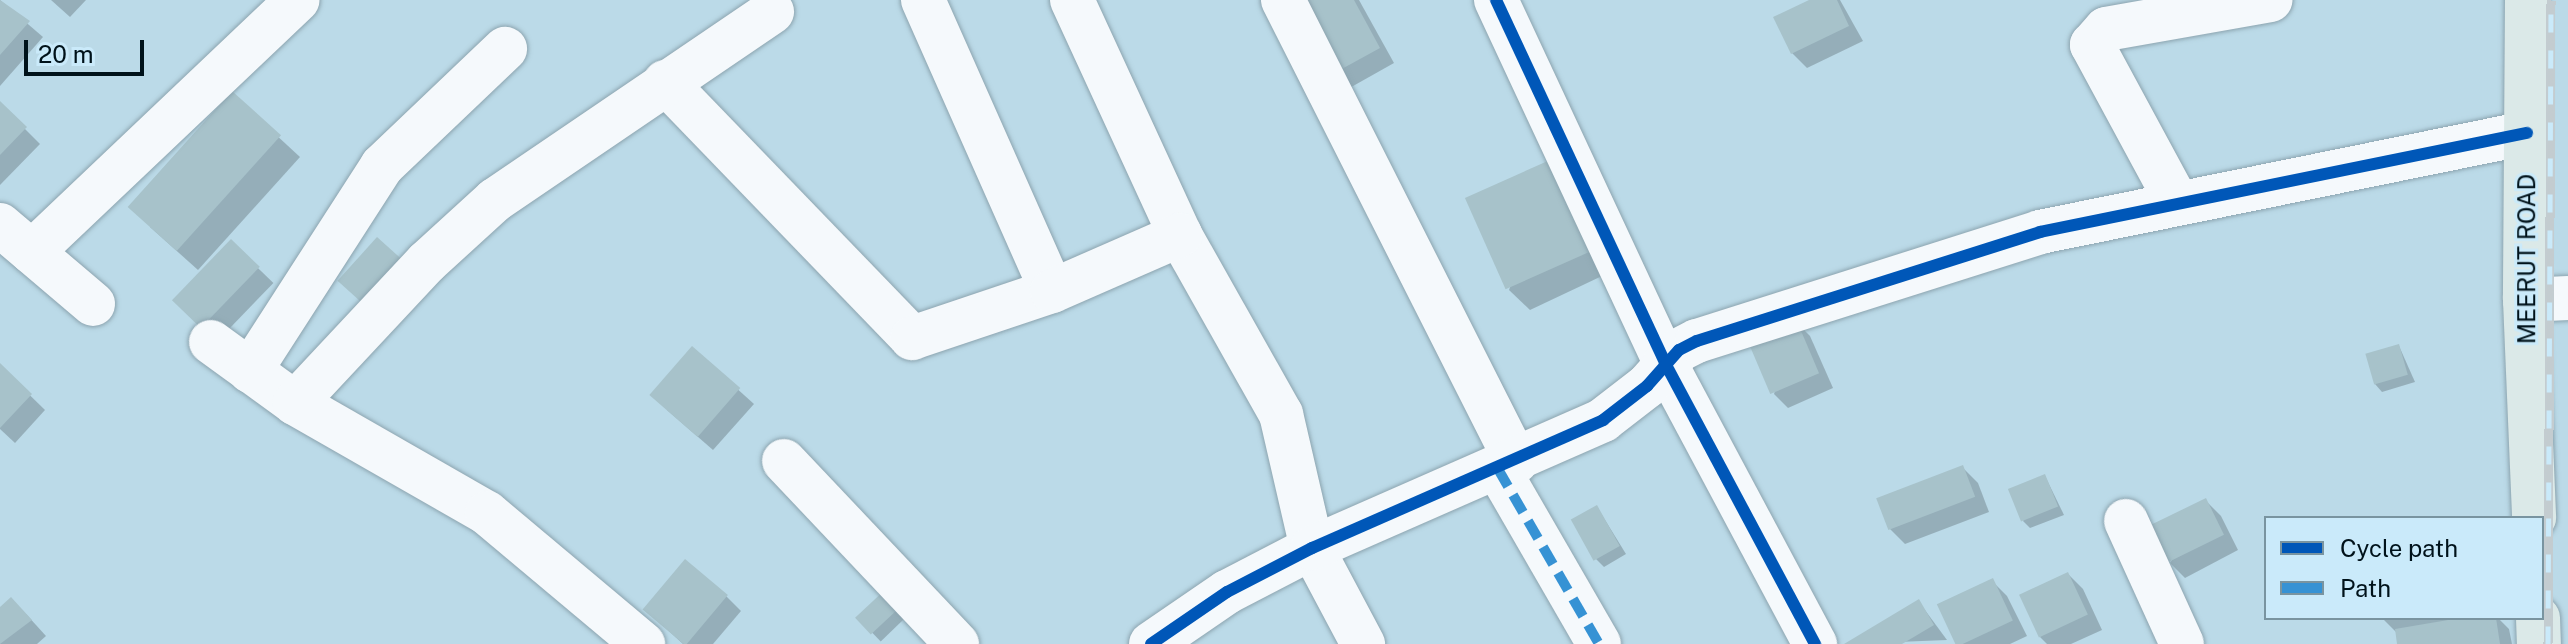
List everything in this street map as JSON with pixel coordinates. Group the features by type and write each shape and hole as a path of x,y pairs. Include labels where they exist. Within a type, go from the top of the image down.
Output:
{"main road":[{"name":"MEERUT ROAD","path":"2527,0 2525,300 2534,516"},
{"path":"2538,620 2539,644"}],"street":[{"path":"93,304 16,239 298,0"},
{"path":"923,0 1052,291"},
{"path":"1072,0 1180,235 1281,414 1312,548 1363,644"},
{"path":"1283,0 1507,465 1599,644"},
{"path":"1496,0 1665,363 1815,644"},
{"path":"2177,202 2092,45 2106,29 2270,0"},
{"path":"295,403 461,228 573,143 772,12"},
{"path":"250,371 382,166 505,49"},
{"path":"665,82 912,338 1052,291 1180,235"},
{"path":"1151,644 1227,592 1312,548 1507,465 1603,420 1647,386 1665,363 1697,341 2040,232 2527,133"},
{"path":"2525,300 2568,298"},
{"path":"211,342 295,403 487,513 643,644"},
{"path":"784,461 957,644"},
{"path":"2126,521 2182,644"}],"building":[{"path":"0,0 30,21 0,55"},
{"path":"1288,0 1354,0 1380,48 1329,76"},
{"path":"1809,0 1837,0 1849,26 1791,54 1773,17"},
{"path":"232,91 281,135 177,251 128,207"},
{"path":"0,101 27,127 0,155"},
{"path":"1559,156 1600,247 1506,289 1465,198"},
{"path":"377,237 414,270 375,314 338,281"},
{"path":"231,239 260,267 201,328 172,300"},
{"path":"1796,319 1819,373 1770,394 1747,340"},
{"path":"2399,344 2408,375 2374,384 2365,354"},
{"path":"692,346 740,388 698,437 649,395"},
{"path":"0,363 32,394 0,428"},
{"path":"1963,465 1975,497 1888,530 1876,498"},
{"path":"2045,474 2058,506 2021,521 2008,489"},
{"path":"2206,498 2224,535 2166,563 2148,526"},
{"path":"1597,505 1620,546 1594,561 1571,520"},
{"path":"685,559 728,595 687,644 643,610"},
{"path":"2068,572 2088,615 2039,637 2019,595"},
{"path":"1993,578 2013,621 1963,644 1955,644 1937,604"},
{"path":"888,587 904,604 871,635 855,618"},
{"path":"11,597 32,620 0,644 0,607"},
{"path":"1919,599 1934,625 1902,644 1844,644"},
{"path":"2448,620 2496,620 2500,644 2397,644 2395,629"}],"railway":[{"path":"2548,644 2551,0"}],"marked path":[{"path":"1498,469 1599,644"}],"cycle path":[{"path":"1496,0 1665,363 1815,644"},
{"path":"1151,644 1227,592 1312,548 1603,420 1647,386 1679,350 1697,341 2040,232 2527,133"}]}
